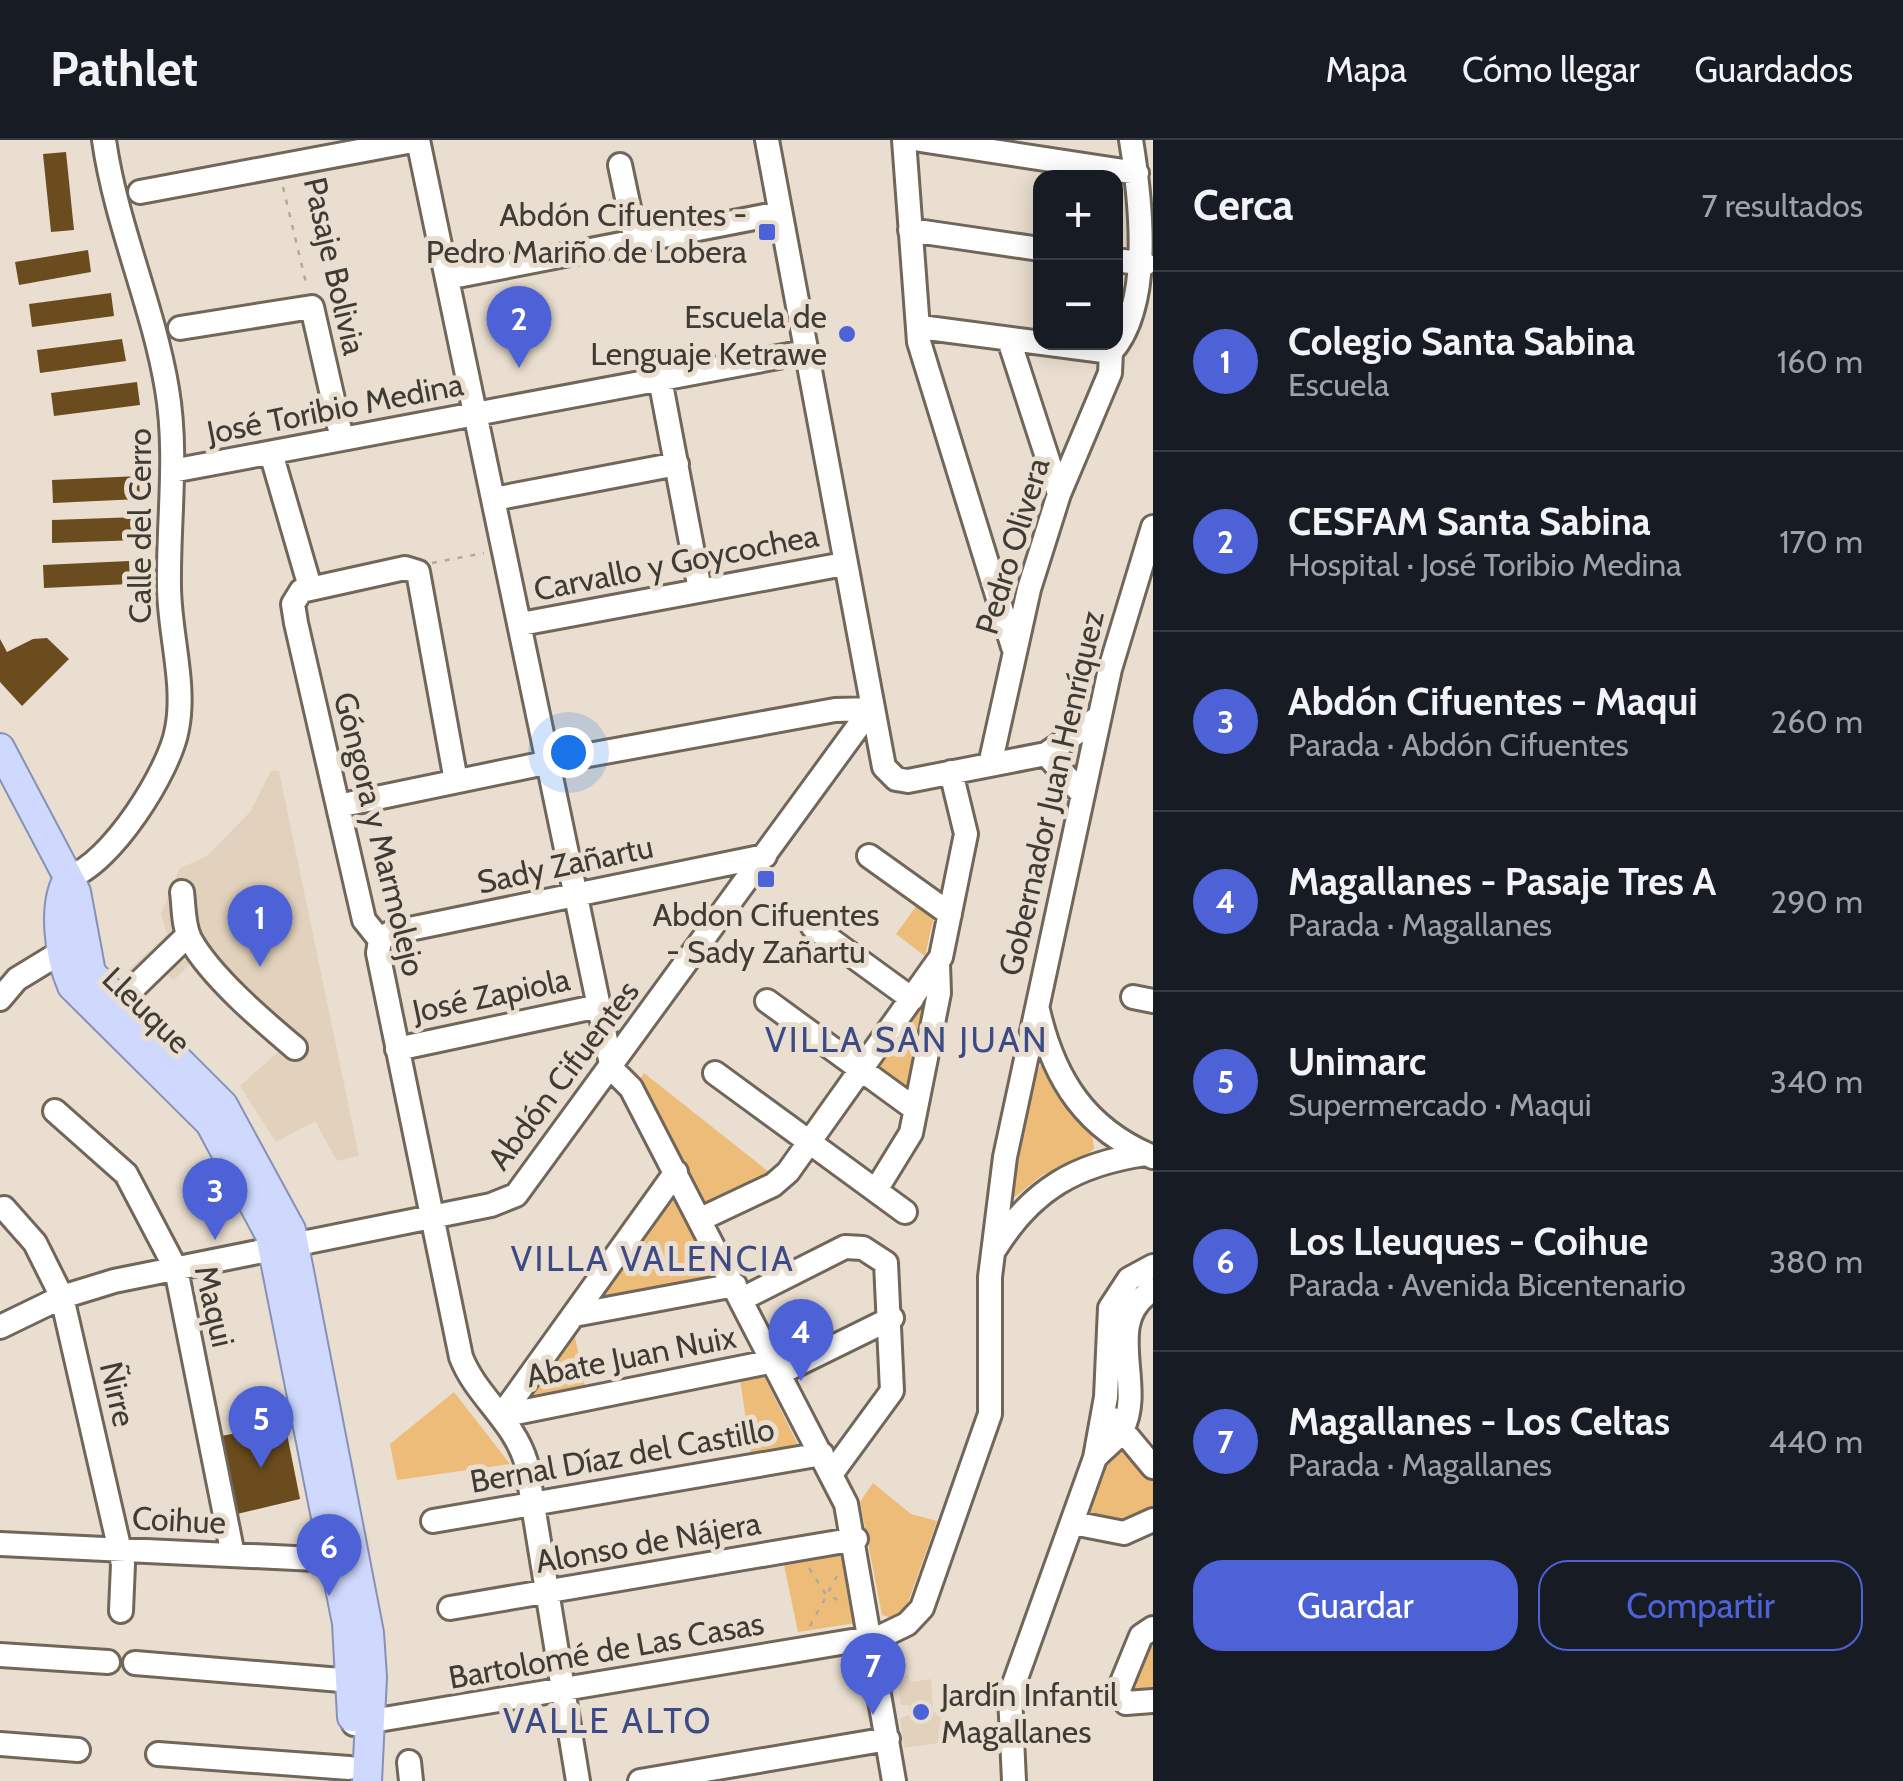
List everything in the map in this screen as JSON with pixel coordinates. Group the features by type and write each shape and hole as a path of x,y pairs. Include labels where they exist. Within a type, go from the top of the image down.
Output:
{"main road":[{"path":"0,748 69,878"},
{"name":"Lleuque","path":"69,878 60,901 63,951 78,994 218,1117"},
{"name":"Lleuque","path":"69,878 78,899 91,973 218,1117 285,1248 345,1558"},
{"path":"345,1558 353,1680 361,1724"},
{"path":"345,1558 371,1655 355,1776"}],"street":[{"name":"Calle del Cerro","path":"69,878 92,867 109,850 165,763 177,732 169,585 172,472 164,372 114,197 104,140"},
{"path":"140,192 418,140 612,1069 632,1088 827,1463 857,1544 894,1781"},
{"path":"767,140 884,767 892,776 908,780 1046,754 1099,717"},
{"path":"904,140 920,342 1013,647"},
{"path":"920,140 1136,173"},
{"name":"Pedro Olivera","path":"990,765 1013,647 1059,494 1107,381 1111,352 1138,303 1144,264 1132,140"},
{"path":"620,165 636,241"},
{"path":"447,278 780,212"},
{"path":"910,230 1033,248"},
{"path":"1123,261 1144,264"},
{"path":"180,328 312,308"},
{"name":"Pasaje Bolivia","path":"312,308 342,440"},
{"path":"920,327 1111,352"},
{"path":"1009,340 1059,494"},
{"name":"José Toribio Medina","path":"172,472 804,352"},
{"path":"660,380 700,590"},
{"name":"Góngora y Marmolejo","path":"271,453 304,591 293,604 296,623 364,920 380,940 378,952 460,1357 474,1384 501,1416 524,1454 578,1781"},
{"path":"494,499 676,464"},
{"name":"Gobernador Juan Henríquez","path":"872,1638 898,1630 922,1608 987,1426 992,1385 992,1254 1005,1158 1099,717 1122,621 1153,527"},
{"name":"Carvallo y Goycochea","path":"521,624 844,564"},
{"path":"304,591 416,569 421,578 456,781"},
{"path":"338,806 835,710 872,710"},
{"name":"Abdón Cifuentes","path":"0,1327 62,1297 176,1269 432,1218 516,1195 872,710"},
{"path":"1046,754 1082,795"},
{"path":"876,1190 906,1146 939,993 938,964 966,834 951,772"},
{"name":"Sady Zañartu","path":"380,940 390,934 765,856"},
{"path":"869,856 950,914"},
{"path":"182,892 188,936 244,1003 295,1048"},
{"path":"813,927 912,999"},
{"path":"118,1003 188,936"},
{"path":"0,999 17,979 63,951"},
{"path":"701,1219 780,1180 938,964"},
{"path":"767,1001 915,1110"},
{"name":"José Zapiola","path":"397,1049 599,1006"},
{"path":"1037,1006 1058,1072 1076,1103 1113,1138 1149,1156"},
{"path":"714,1074 905,1212"},
{"name":"Maqui","path":"54,1111 126,1174 176,1269 232,1556"},
{"path":"992,1254 1024,1208 1061,1178 1091,1164 1149,1156"},
{"path":"501,1416 676,1172"},
{"name":"Ñirre","path":"4,1208 34,1243 62,1297 120,1550 121,1611"},
{"path":"574,1315 738,1292 846,1247 864,1248 886,1262 892,1318 892,1391 827,1463"},
{"path":"1014,1781 1009,1710 1013,1681 1095,1458 1106,1397 1110,1308 1129,1279 1153,1266"},
{"path":"1095,1458 1121,1432 1128,1398 1127,1326 1134,1307 1153,1290"},
{"name":"Abate Juan Nuix","path":"501,1416 777,1367 892,1318"},
{"path":"1106,1397 1121,1432 1153,1467"},
{"name":"Bernal Díaz del Castillo","path":"432,1521 827,1463"},
{"path":"1073,1523 1124,1533 1153,1520"},
{"path":"0,1521 3,1545"},
{"name":"Alonso de Nájera","path":"450,1608 798,1550 857,1544"},
{"name":"Coihue","path":"3,1545 345,1558"},
{"path":"1153,1628 1140,1636 1118,1692 1126,1703 1153,1701"},
{"name":"Bartolomé de Las Casas","path":"361,1724 872,1638"},
{"path":"0,1655 108,1662"},
{"path":"135,1663 353,1680"},
{"path":"640,1781 888,1740"},
{"path":"0,1744 78,1750"},
{"path":"158,1754 355,1776"}],"path":[{"name":"Pasaje Bolivia","path":"278,166 312,308"},
{"path":"416,569 504,548"},
{"path":"799,1650 825,1592 857,1544"},
{"path":"798,1550 825,1592"}],"shaded area":[{"path":"271,771 279,771 359,1156 337,1161 315,1121 276,1142 240,1086 280,1050 194,960 174,980 167,975 146,996 122,976 167,934 161,914 179,869 208,855 250,812"},
{"path":"917,905 934,916 925,956 896,934"},
{"path":"928,992 931,995 911,1098 873,1071"},
{"path":"1042,1063 1062,1101 1092,1135 1094,1148 1085,1157 1042,1175 1015,1197 1010,1196 1027,1105"},
{"path":"644,1073 774,1176 712,1207 699,1203 637,1084"},
{"path":"674,1193 714,1277 585,1306"},
{"path":"572,1322 586,1392 513,1408"},
{"path":"763,1374 801,1451 752,1460 740,1379"},
{"path":"454,1392 510,1464 397,1480 390,1444"},
{"path":"1123,1445 1153,1476 1153,1514 1131,1529 1085,1514 1110,1451"},
{"path":"873,1483 911,1514 937,1521 906,1608 892,1618 882,1615 860,1502"},
{"path":"850,1549 862,1622 798,1632 783,1560"},
{"path":"1153,1632 1153,1697 1127,1699"},
{"name":"Jardín Infantil Magallanes","path":"908,1675 910,1682 931,1679 933,1712 941,1711 946,1742 904,1748 900,1718 910,1715 909,1705 901,1705 897,1677"}],"building":[{"path":"66,152 74,230 51,232 43,154"},
{"path":"88,250 91,272 19,285 15,262"},
{"path":"111,293 114,316 32,327 29,304"},
{"path":"122,339 126,361 40,373 37,350"},
{"path":"137,382 140,405 54,416 51,393"},
{"path":"139,476 140,499 53,503 52,480"},
{"path":"138,517 139,540 52,543 52,520"},
{"path":"129,561 130,584 44,588 43,565"},
{"path":"47,638 69,659 22,706 0,682 0,639 7,652 33,639"},
{"path":"285,1424 300,1499 237,1514 221,1436"}],"place":[{"name":"Abdón Cifuentes - Pedro Mariño de Lobera","path":"767,232"},
{"name":"Escuela de Lenguaje Ketrawe","path":"847,334"},
{"name":"CESFAM Santa Sabina","path":"519,368"},
{"name":"Abdon Cifuentes - Sady Zañartu","path":"766,879"},
{"name":"Colegio Santa Sabina","path":"260,967"},
{"name":"Abdón Cifuentes - Maqui","path":"215,1240"},
{"name":"Magallanes - Pasaje Tres A","path":"801,1381"},
{"name":"Unimarc","path":"261,1468"},
{"name":"Los Lleuques - Coihue","path":"329,1596"},
{"name":"Jardín Infantil Magallanes","path":"921,1712"},
{"name":"Magallanes - Los Celtas","path":"873,1715"}],"district":[{"name":"VILLA SAN JUAN","path":"907,1039"},
{"name":"VILLA VALENCIA","path":"653,1258"},
{"name":"VALLE ALTO","path":"608,1720"}]}
